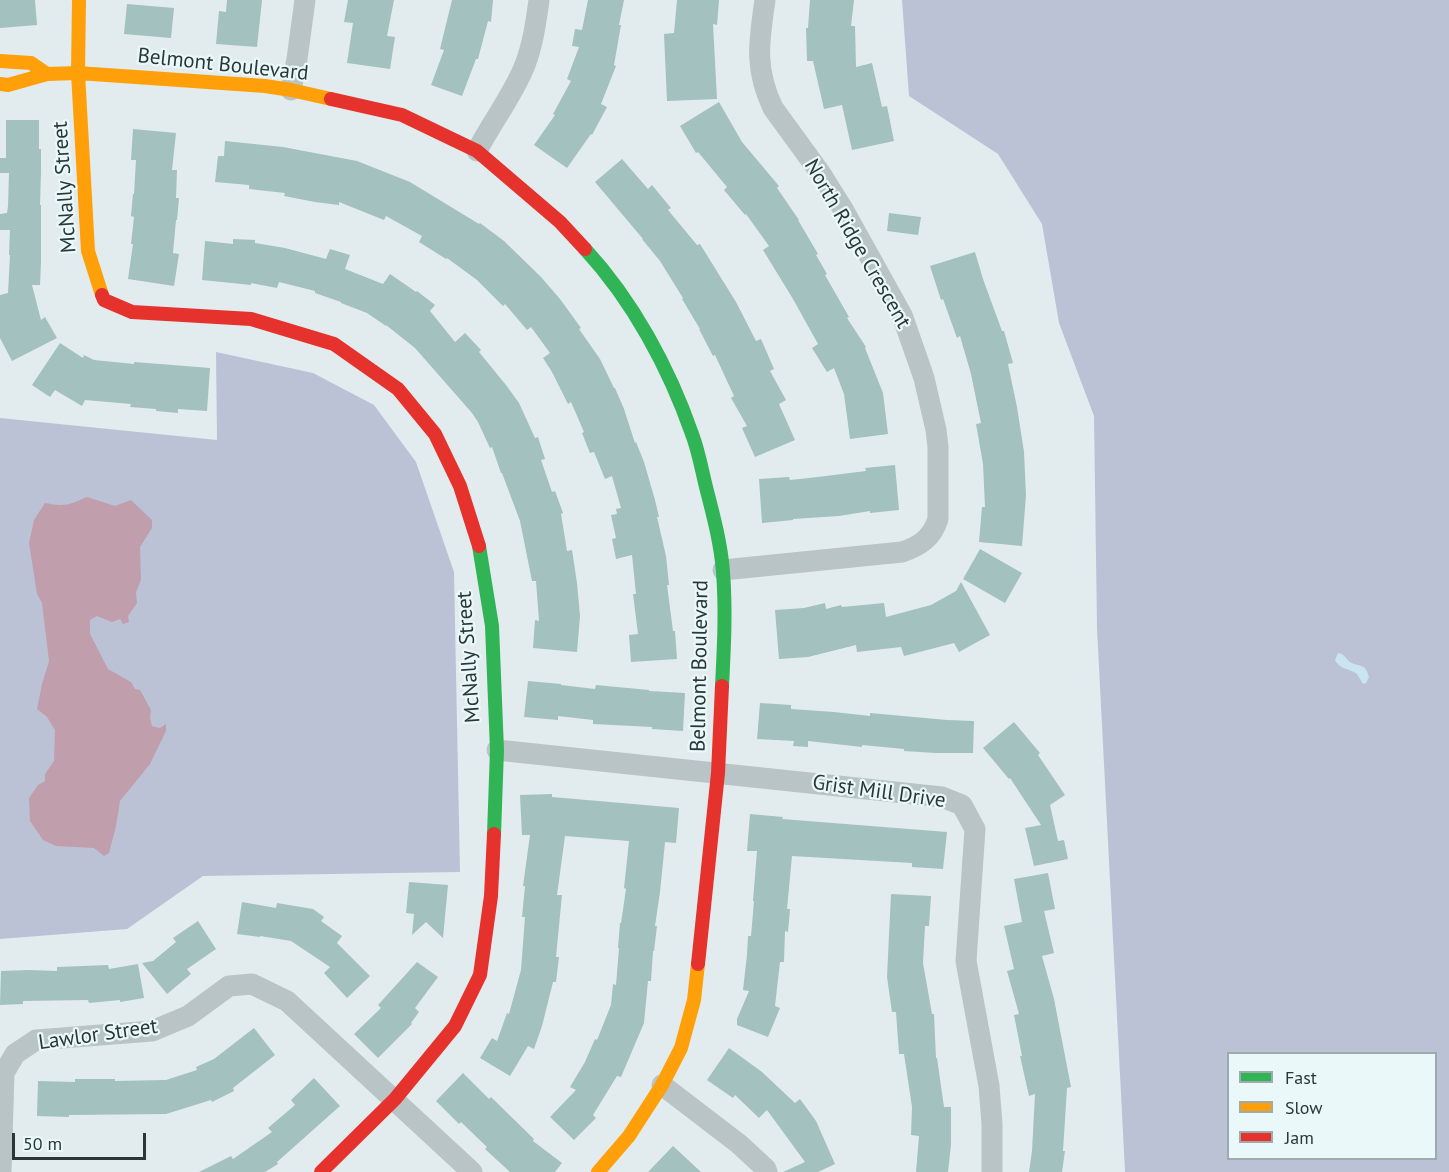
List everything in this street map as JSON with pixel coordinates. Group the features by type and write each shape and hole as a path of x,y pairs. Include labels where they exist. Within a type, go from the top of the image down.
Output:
{"street":[{"name":"McNally Street","path":"79,0 78,73 88,251 104,300 132,312 251,319 334,344 398,388 435,434 460,486 479,547 492,626 496,750 491,896 480,975 455,1026 395,1100"},
{"path":"291,90 305,0"},
{"path":"477,151 525,65 532,41 538,0"},
{"name":"North Ridge Crescent","path":"723,570 902,552 922,543 930,536 938,519 938,447 930,400 917,357 902,315 843,209 767,96 759,63 765,0"},
{"name":"Belmont Boulevard","path":"0,61 31,63 47,74"},
{"name":"Belmont Boulevard","path":"0,84 8,85 47,74 78,73 265,86 402,115 477,151 560,222 594,259 634,313 667,371 693,435 716,526 723,570 725,616 718,773 694,1000 681,1048 662,1084 629,1136 598,1172"},
{"name":"Grist Mill Drive","path":"496,750 942,797 962,805 975,829 966,961 988,1086 992,1124 992,1172"},
{"name":"Lawlor Street","path":"0,1172 4,1073 15,1054 36,1041 152,1031 188,1016 229,986 252,984 287,1001 472,1172"},
{"path":"662,1084 739,1144 767,1172"},
{"path":"321,1172 395,1100"}],"shaded area":[{"path":"902,0 1449,0 1449,1172 1125,1172 1097,628 1094,416 1059,323 1042,224 998,154 909,96"},
{"path":"216,352 313,373 374,405 416,462 454,572 460,872 203,876 127,929 0,939 0,418 217,440"},
{"path":"87,497 115,506 131,500 152,520 152,528 140,547 141,580 136,592 137,603 128,616 129,622 123,624 120,619 112,622 97,616 90,620 90,634 108,669 131,682 135,689 140,690 151,710 152,726 160,728 166,724 166,731 150,764 120,801 109,853 104,856 94,848 56,846 43,840 30,821 29,798 38,785 45,781 45,774 54,761 55,730 47,717 37,709 49,661 42,603 37,594 29,543 34,520 45,503 67,504"}],"sand":[{"path":"1338,653 1344,655 1350,662 1366,669 1369,677 1366,683 1363,684 1357,674 1337,663 1335,660"}],"building":[{"path":"0,0 35,0 37,25 0,28"},
{"path":"227,0 262,0 257,47 216,44 219,11 226,12"},
{"path":"348,0 394,0 387,36 395,37 390,69 347,63 353,23 344,22"},
{"path":"452,0 493,0 491,22 488,21 478,59 476,59 462,96 431,85 444,50 440,49"},
{"path":"588,0 624,0 614,65 616,66 601,104 607,107 592,135 567,168 534,145 555,115 553,114 571,81 567,79 579,47 572,46 575,29 582,30"},
{"path":"677,0 719,0 717,25 713,24 717,99 667,101 664,34 674,33"},
{"path":"810,0 854,0 851,26 855,26 856,67 872,63 882,107 887,106 894,141 852,150 842,105 824,109 813,61 807,61 806,28 808,28"},
{"path":"127,4 174,8 171,38 124,34"},
{"path":"719,102 742,142 779,186 777,188 799,220 818,254 816,255 827,274 825,275 849,317 847,318 866,347 883,393 888,434 850,439 844,394 834,368 827,372 812,348 818,344 763,250 769,246 746,214 724,190 727,187 698,152 696,153 680,126"},
{"path":"6,120 39,120 41,262 40,285 32,285 41,320 45,317 57,338 12,361 0,338 0,295 8,293 10,255 10,230 0,230 0,214 7,213 8,206 9,173 0,173 0,158 6,158"},
{"path":"133,129 176,133 172,170 177,170 176,198 179,198 173,253 179,254 174,286 128,279 133,244 131,244 134,217 131,216 136,160 131,160"},
{"path":"225,141 283,147 357,161 410,182 480,223 504,241 541,277 581,328 579,329 600,359 624,409 644,462 659,517 657,517 666,556 669,585 667,585 677,659 631,662 629,635 638,634 633,594 636,594 632,555 616,559 612,539 616,538 611,515 617,514 616,509 621,508 612,476 605,479 594,452 590,453 571,402 568,404 543,358 550,353 531,327 527,330 505,304 503,306 477,280 447,258 419,242 422,236 386,216 384,220 339,202 339,205 315,202 284,196 285,193 249,189 249,185 215,182 218,156 224,156"},
{"path":"622,159 648,189 652,185 671,208 668,210 697,245 700,244 736,302 756,341 761,339 774,369 770,371 786,400 779,404 795,440 755,457 742,428 747,426 731,398 734,396 715,355 713,356 683,298 660,261 595,182"},
{"path":"889,213 921,217 918,235 887,231"},
{"path":"233,239 255,240 255,243 326,259 330,249 350,255 345,269 383,284 390,274 435,305 430,311 455,342 465,333 481,350 479,352 519,403 535,438 538,437 545,459 541,460 552,492 555,491 563,513 561,514 567,551 572,550 577,583 580,616 577,652 533,648 535,620 539,621 536,581 532,581 520,521 502,473 492,447 490,448 472,413 415,348 367,313 315,293 315,291 279,282 277,288 251,283 251,285 202,280 205,241 233,244"},
{"path":"975,252 1002,331 1004,331 1013,363 1008,364 1024,452 1026,495 1022,546 979,542 982,507 985,507 983,464 976,424 981,423 960,336 957,338 930,266"},
{"path":"60,343 83,358 84,355 94,360 210,368 207,411 178,409 178,413 130,407 131,404 85,400 82,406 55,390 50,397 32,385"},
{"path":"895,465 899,510 762,523 759,479 789,477 790,480 866,471 865,468"},
{"path":"980,549 1022,573 1005,603 963,579"},
{"path":"961,582 990,635 959,652 954,643 904,656 901,647 857,652 856,645 808,657 779,659 775,610 804,608 825,603 826,609 841,605 842,607 884,603 886,617 931,605 956,591"},
{"path":"528,681 595,689 596,685 685,693 683,731 593,724 593,720 558,716 558,720 524,717"},
{"path":"760,703 791,705 791,709 870,716 870,713 974,721 973,753 904,751 904,749 808,741 808,747 793,746 794,741 757,739"},
{"path":"1014,722 1040,753 1038,755 1065,795 1050,805 1058,841 1064,840 1068,859 1034,866 1025,828 1041,825 1010,778 983,748"},
{"path":"552,794 552,797 679,808 676,843 665,842 651,981 648,981 644,1023 621,1077 617,1076 593,1115 596,1118 574,1140 550,1117 576,1090 570,1087 595,1039 597,1040 611,1005 613,984 616,985 629,841 565,836 557,895 562,895 556,982 553,982 534,1049 528,1046 510,1076 480,1058 492,1038 497,1041 507,1013 509,1014 521,970 525,917 522,917 525,886 523,886 530,835 522,835 520,795"},
{"path":"750,814 783,817 782,819 947,832 943,869 912,867 912,863 792,856 787,909 790,909 788,932 785,931 784,962 780,962 775,1006 780,1008 768,1037 737,1025 737,1019 749,991 743,990 748,936 751,936 757,851 747,851"},
{"path":"1048,873 1055,909 1044,911 1054,953 1042,956 1054,999 1071,1087 1067,1088 1062,1172 1029,1172 1035,1094 1029,1096 1020,1056 1022,1056 1014,1015 1019,1014 1007,971 1014,969 1004,926 1022,922 1014,879"},
{"path":"409,882 448,885 443,938 426,922 412,935 414,914 406,913"},
{"path":"891,894 931,896 929,926 925,926 923,963 932,1014 934,1014 936,1058 944,1107 951,1107 948,1172 916,1172 919,1136 911,1135 912,1107 904,1054 899,1054 896,1012 892,1012 887,977"},
{"path":"242,902 276,908 277,903 313,909 324,917 321,921 342,936 337,943 370,976 347,998 324,973 330,967 291,941 237,934"},
{"path":"198,921 216,949 187,969 191,974 167,994 142,963 153,961 176,942 173,938"},
{"path":"417,962 438,977 415,1008 419,1012 412,1024 378,1058 354,1034 381,1008 378,1005"},
{"path":"138,964 144,998 120,1002 120,1000 89,1003 88,1000 23,1001 23,1004 0,1005 1,971 57,971 57,967 108,965 109,969"},
{"path":"254,1028 275,1055 233,1088 234,1091 212,1102 211,1100 166,1114 37,1116 38,1081 166,1080 197,1070 196,1067 214,1059"},
{"path":"729,1048 762,1072 795,1103 800,1099 816,1121 835,1164 818,1172 783,1172 805,1162 767,1110 759,1118 735,1095 733,1098 707,1080"},
{"path":"463,1073 489,1099 491,1097 534,1139 533,1141 562,1163 555,1172 510,1172 461,1122 459,1124 436,1101"},
{"path":"314,1078 340,1106 277,1162 278,1164 265,1172 199,1172 231,1156 233,1159 272,1132 268,1128 295,1105 291,1100"},
{"path":"673,1146 701,1172 648,1172"}],"traffic: fast":[{"path":"585,249 619,291 648,336 683,409 699,455 722,562 725,615 722,686"},
{"path":"479,546 492,626 497,750 494,834"}],"traffic: slow":[{"path":"79,0 78,73 88,251 102,295"},
{"path":"0,61 31,63 47,74"},
{"path":"0,84 8,85 47,74 78,73 265,86 331,99"},
{"path":"598,1172 629,1136 662,1085 681,1048 694,1000 698,964"}],"traffic: jam":[{"path":"331,99 402,115 477,151 560,222 585,249"},
{"path":"102,295 104,300 132,312 251,319 334,344 398,389 435,434 460,486 479,546"},
{"path":"698,964 718,773 722,686"},
{"path":"321,1172 395,1099 455,1026 480,975 491,896 494,834"}]}
